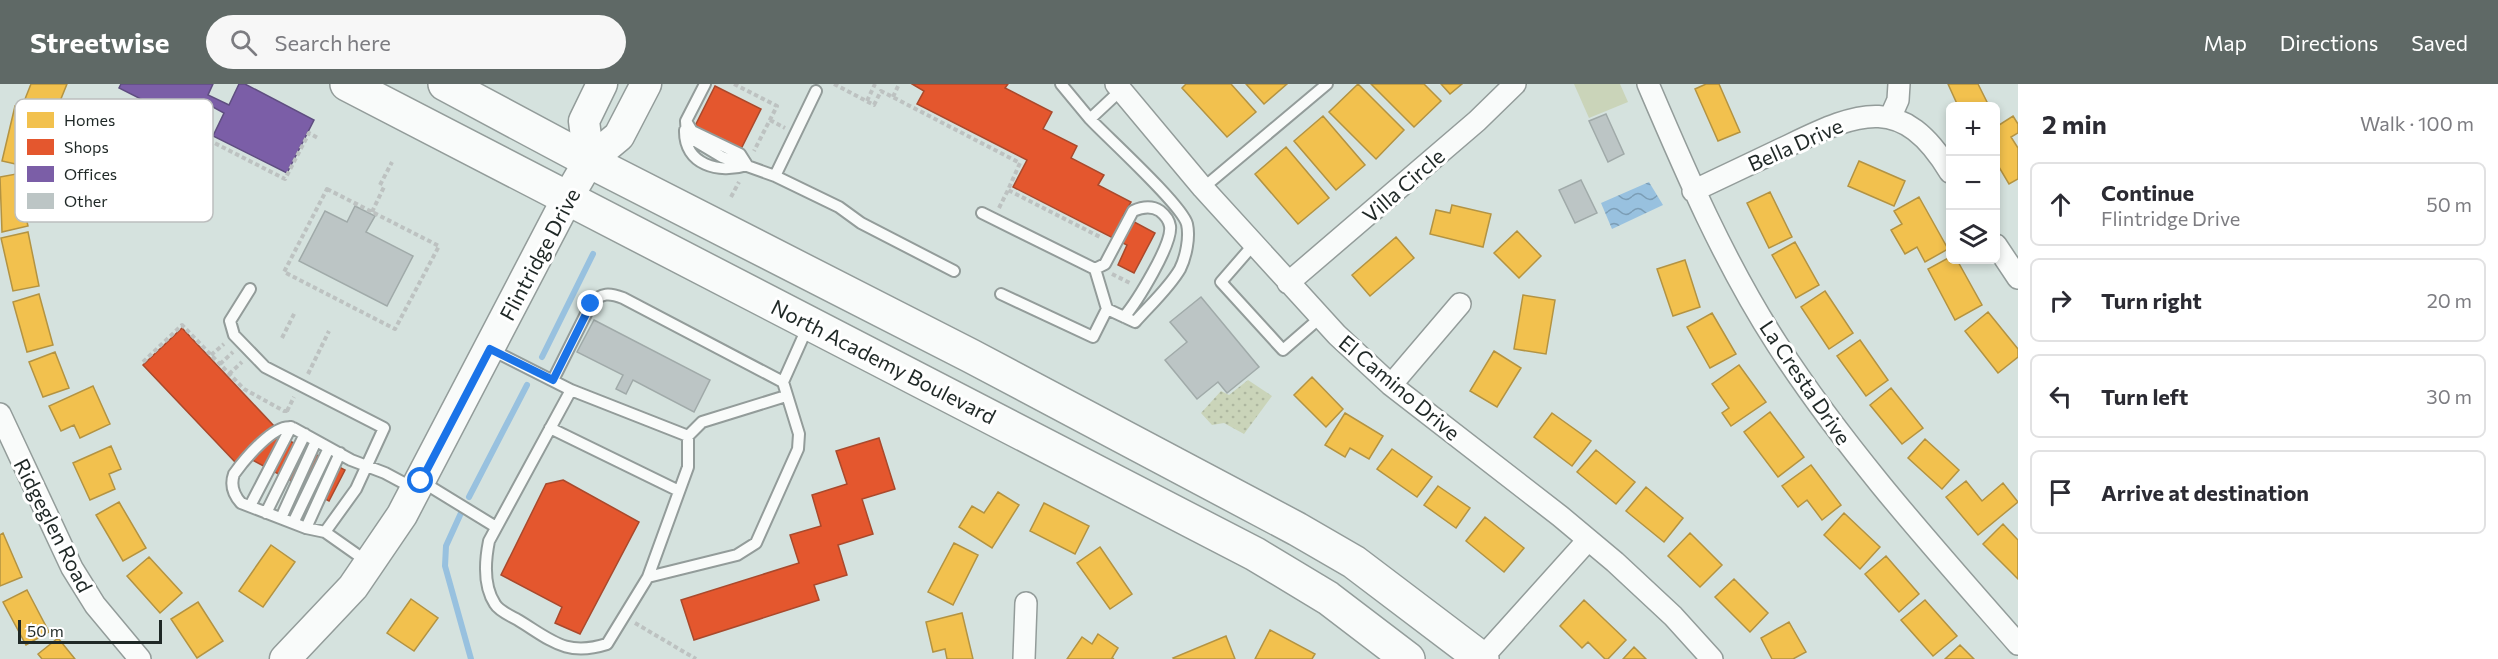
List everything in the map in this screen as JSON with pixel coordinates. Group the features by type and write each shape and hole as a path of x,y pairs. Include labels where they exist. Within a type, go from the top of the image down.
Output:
{"highway":[{"name":"North Academy Boulevard","path":"347,84 1255,554 1328,598 1408,659"},
{"name":"North Academy Boulevard","path":"445,84 589,161 971,356 1298,529 1354,562 1482,659"}],"street":[{"path":"589,161 584,121 602,84"},
{"name":"Flintridge Drive","path":"296,656 371,564 418,485 568,197 589,161 619,136 646,84"},
{"name":"Villa Circle","path":"1288,283 1477,121 1515,84"},
{"name":"La Cresta Drive","path":"1648,84 1693,191 1730,265 1776,342 1823,412 1874,479 2018,644"},
{"path":"1890,118 1898,100 1899,84"},
{"name":"El Camino Drive","path":"1122,86 1203,188 1288,283 1391,385 1616,562 1673,616 1712,659"},
{"name":"Bella Drive","path":"1693,191 1823,129 1849,119 1872,115 1890,118 1909,125 1925,136 1937,149 1946,165"},
{"path":"2000,251 2018,278"},
{"path":"1391,385 1460,304"},
{"name":"Ridgeglen Road","path":"0,414 72,568 95,605 140,659"},
{"path":"1482,659 1588,540"},
{"path":"1024,659 1026,603"}],"lane":[{"path":"705,84 686,126 687,146 693,157 719,169 734,169 749,160"},
{"path":"1061,84 1090,119 1166,194 1187,224 1187,243 1180,269 1135,322 1107,309"},
{"path":"1203,188 1327,84"},
{"path":"1090,119 1122,86"},
{"path":"775,176 816,91"},
{"path":"686,126 740,154 775,176 839,207 861,223 954,271"},
{"path":"1095,269 1104,264 1133,211 1140,208 1156,209 1168,219 1170,226 1167,243 1137,302 1124,317"},
{"path":"982,213 1095,269 1107,309 1093,337 1001,294"},
{"path":"1254,244 1221,282 1283,350 1321,317"},
{"path":"250,289 230,321 234,334 265,367 384,428 356,489 326,532"},
{"path":"553,380 591,304 598,296 607,294 623,297 783,382"},
{"path":"648,577 737,555 756,543 798,449 800,434 783,382 809,323"},
{"path":"490,349 571,390 688,436"},
{"path":"571,390 489,541 485,563 488,584 495,605 560,646 588,650 607,644 648,577 688,467 688,436 702,422 786,396"},
{"path":"371,564 326,532 306,528 266,513 241,503 236,498 231,481 234,474 276,429 291,427 368,466 418,485 496,527"},
{"path":"250,506 291,427"},
{"path":"550,428 679,491"},
{"path":"266,513 305,434"},
{"path":"280,518 316,441"},
{"path":"293,523 329,448"},
{"path":"306,528 340,453"}],"path":[{"path":"734,84 777,106 749,160"},
{"path":"834,84 842,86 874,105 881,91 1020,163 1008,190 1121,247 1109,272 1138,287"},
{"path":"867,101 875,84"},
{"path":"893,97 899,84"},
{"path":"213,143 285,179 309,133 318,138"},
{"path":"372,212 392,162"},
{"path":"731,197 742,176"},
{"path":"327,189 372,212 439,246 395,329 284,272 327,189"},
{"path":"282,338 295,312"},
{"path":"143,362 182,325 244,389 300,417"},
{"path":"307,375 329,331"},
{"path":"286,411 294,397"},
{"path":"624,616 696,659"}],"green space":[{"path":"1574,84 1620,84 1628,102 1589,118"},
{"path":"1248,380 1272,396 1244,434 1224,423 1212,425 1201,413 1221,391 1229,395"}],"water":[{"path":"1649,182 1663,205 1612,229 1601,203"}],"building: Homes":[{"path":"31,84 67,84 61,99 25,99"},
{"path":"1186,84 1231,84 1256,112 1227,137 1182,88"},
{"path":"1246,84 1287,84 1264,104"},
{"path":"1358,84 1404,130 1376,159 1329,112"},
{"path":"1371,84 1424,84 1441,101 1414,127"},
{"path":"1441,84 1462,84 1450,94"},
{"path":"1706,84 1719,84 1740,132 1718,141 1695,89"},
{"path":"1948,84 1978,84 1987,102 1956,102"},
{"path":"15,106 15,164 2,161"},
{"path":"1323,116 1365,165 1336,190 1294,141"},
{"path":"2013,116 2018,124 2018,133 2011,137 2018,148 2018,179 2009,184 2000,169 2000,124"},
{"path":"1286,147 1329,198 1298,224 1255,174"},
{"path":"1859,161 1905,181 1894,206 1848,186"},
{"path":"15,174 15,222 27,222 28,226 2,232 0,177"},
{"path":"1770,192 1792,237 1769,248 1747,203"},
{"path":"1919,197 1946,245 1946,250 1925,262 1917,247 1905,254 1891,230 1902,224 1894,211"},
{"path":"1452,205 1491,214 1483,247 1430,234 1436,210 1450,213"},
{"path":"1517,231 1541,256 1519,278 1494,253"},
{"path":"28,232 39,286 13,291 1,238"},
{"path":"1396,237 1414,258 1370,296 1352,275"},
{"path":"1795,242 1819,285 1796,298 1772,255"},
{"path":"1946,259 1946,264 1959,264 1982,305 1955,320 1928,269"},
{"path":"1685,260 1700,307 1673,316 1657,269"},
{"path":"1825,291 1853,333 1829,349 1801,307"},
{"path":"39,294 53,345 27,352 13,302"},
{"path":"1523,295 1555,300 1546,354 1514,349"},
{"path":"1988,312 2018,349 2018,357 1998,373 1965,331"},
{"path":"1712,313 1736,354 1710,368 1687,327"},
{"path":"1860,340 1888,380 1866,396 1837,356"},
{"path":"1494,351 1521,368 1497,407 1470,391"},
{"path":"55,352 69,388 43,397 29,362"},
{"path":"1739,365 1766,402 1731,426 1722,413 1729,408 1712,384"},
{"path":"1312,377 1343,409 1326,427 1294,395"},
{"path":"93,386 110,424 80,438 74,425 61,431 49,406"},
{"path":"1891,388 1923,428 1902,444 1870,405"},
{"path":"1770,412 1804,457 1778,477 1744,432"},
{"path":"1345,413 1383,436 1369,459 1350,448 1345,457 1325,445"},
{"path":"1552,413 1591,441 1572,466 1534,437"},
{"path":"1925,439 1959,470 1942,489 1908,458"},
{"path":"111,446 121,469 109,474 115,489 90,500 73,463"},
{"path":"1392,449 1432,477 1417,497 1377,469"},
{"path":"1596,450 1635,482 1616,504 1577,472"},
{"path":"1811,465 1841,505 1822,520 1807,500 1798,507 1782,486"},
{"path":"1966,481 1982,501 2003,483 2018,502 1978,535 1946,497"},
{"path":"1438,486 1470,508 1456,528 1424,505"},
{"path":"1646,487 1683,518 1664,542 1626,511"},
{"path":"998,492 1019,505 992,548 959,527 972,506 984,513"},
{"path":"119,502 146,548 123,561 96,515"},
{"path":"1044,503 1089,526 1075,554 1030,531"},
{"path":"1844,513 1880,547 1860,569 1824,535"},
{"path":"1485,517 1524,548 1504,572 1466,541"},
{"path":"2003,524 2018,540 2018,579 1983,544"},
{"path":"3,533 22,577 0,586 0,535"},
{"path":"1690,533 1722,565 1700,587 1668,556"},
{"path":"954,543 978,555 953,605 928,592"},
{"path":"271,545 295,562 263,607 239,591"},
{"path":"1100,547 1132,594 1110,609 1077,563"},
{"path":"1886,556 1919,594 1899,612 1865,574"},
{"path":"149,557 182,593 160,613 127,576"},
{"path":"1734,579 1768,613 1750,632 1715,597"},
{"path":"27,590 49,632 26,645 3,602"},
{"path":"411,599 438,618 414,651 387,633"},
{"path":"1584,600 1626,640 1608,659 1605,659 1588,642 1582,648 1560,626"},
{"path":"1925,600 1957,636 1933,656 1901,620"},
{"path":"198,602 223,641 197,658 171,619"},
{"path":"962,613 973,659 947,659 945,649 933,652 926,622"},
{"path":"1789,622 1806,652 1793,659 1772,659 1761,638"},
{"path":"1270,630 1315,654 1312,659 1255,659"},
{"path":"1098,634 1118,648 1112,658 1114,659 1067,659 1082,637 1092,644"},
{"path":"1226,636 1235,659 1173,658"},
{"path":"58,638 75,659 42,659 38,654"},
{"path":"1960,645 1974,659 1945,659"},
{"path":"1634,647 1646,659 1623,659"}],"building: Shops":[{"path":"912,84 1008,84 1005,88 1052,112 1043,129 1077,146 1071,158 1104,175 1098,185 1131,202 1123,216 1155,233 1134,273 1118,265 1127,245 1013,187 1027,160 917,104 924,91"},
{"path":"715,86 761,109 741,149 706,153 715,136 695,126"},
{"path":"182,328 274,426 269,430 345,470 329,501 243,455 235,462 143,365"},
{"path":"879,438 895,489 862,499 873,534 838,545 847,575 814,585 819,600 694,640 681,600 799,563 790,535 821,526 812,495 847,484 836,451"},
{"path":"563,480 639,522 580,634 555,623 562,607 501,575 546,484"}],"building: Offices":[{"path":"121,84 213,84 208,95 229,105 239,84 245,84 314,120 287,173 213,136 224,113 213,107 213,99 141,99 119,88"}],"building: Other":[{"path":"1606,114 1624,154 1608,162 1589,121"},
{"path":"1581,180 1597,213 1575,223 1559,190"},
{"path":"355,206 375,216 366,232 413,256 387,306 299,261 325,211 347,222"},
{"path":"1201,297 1259,367 1227,393 1218,382 1197,399 1165,360 1187,342 1170,322"},
{"path":"594,320 710,380 694,412 633,380 626,394 616,389 623,375 577,352"}],"waterway":[{"path":"542,357 593,254"},
{"path":"469,497 527,385"},
{"path":"461,513 446,546 445,566 471,659"}],"route":[{"path":"421,481 490,349 553,380 591,304"}]}
